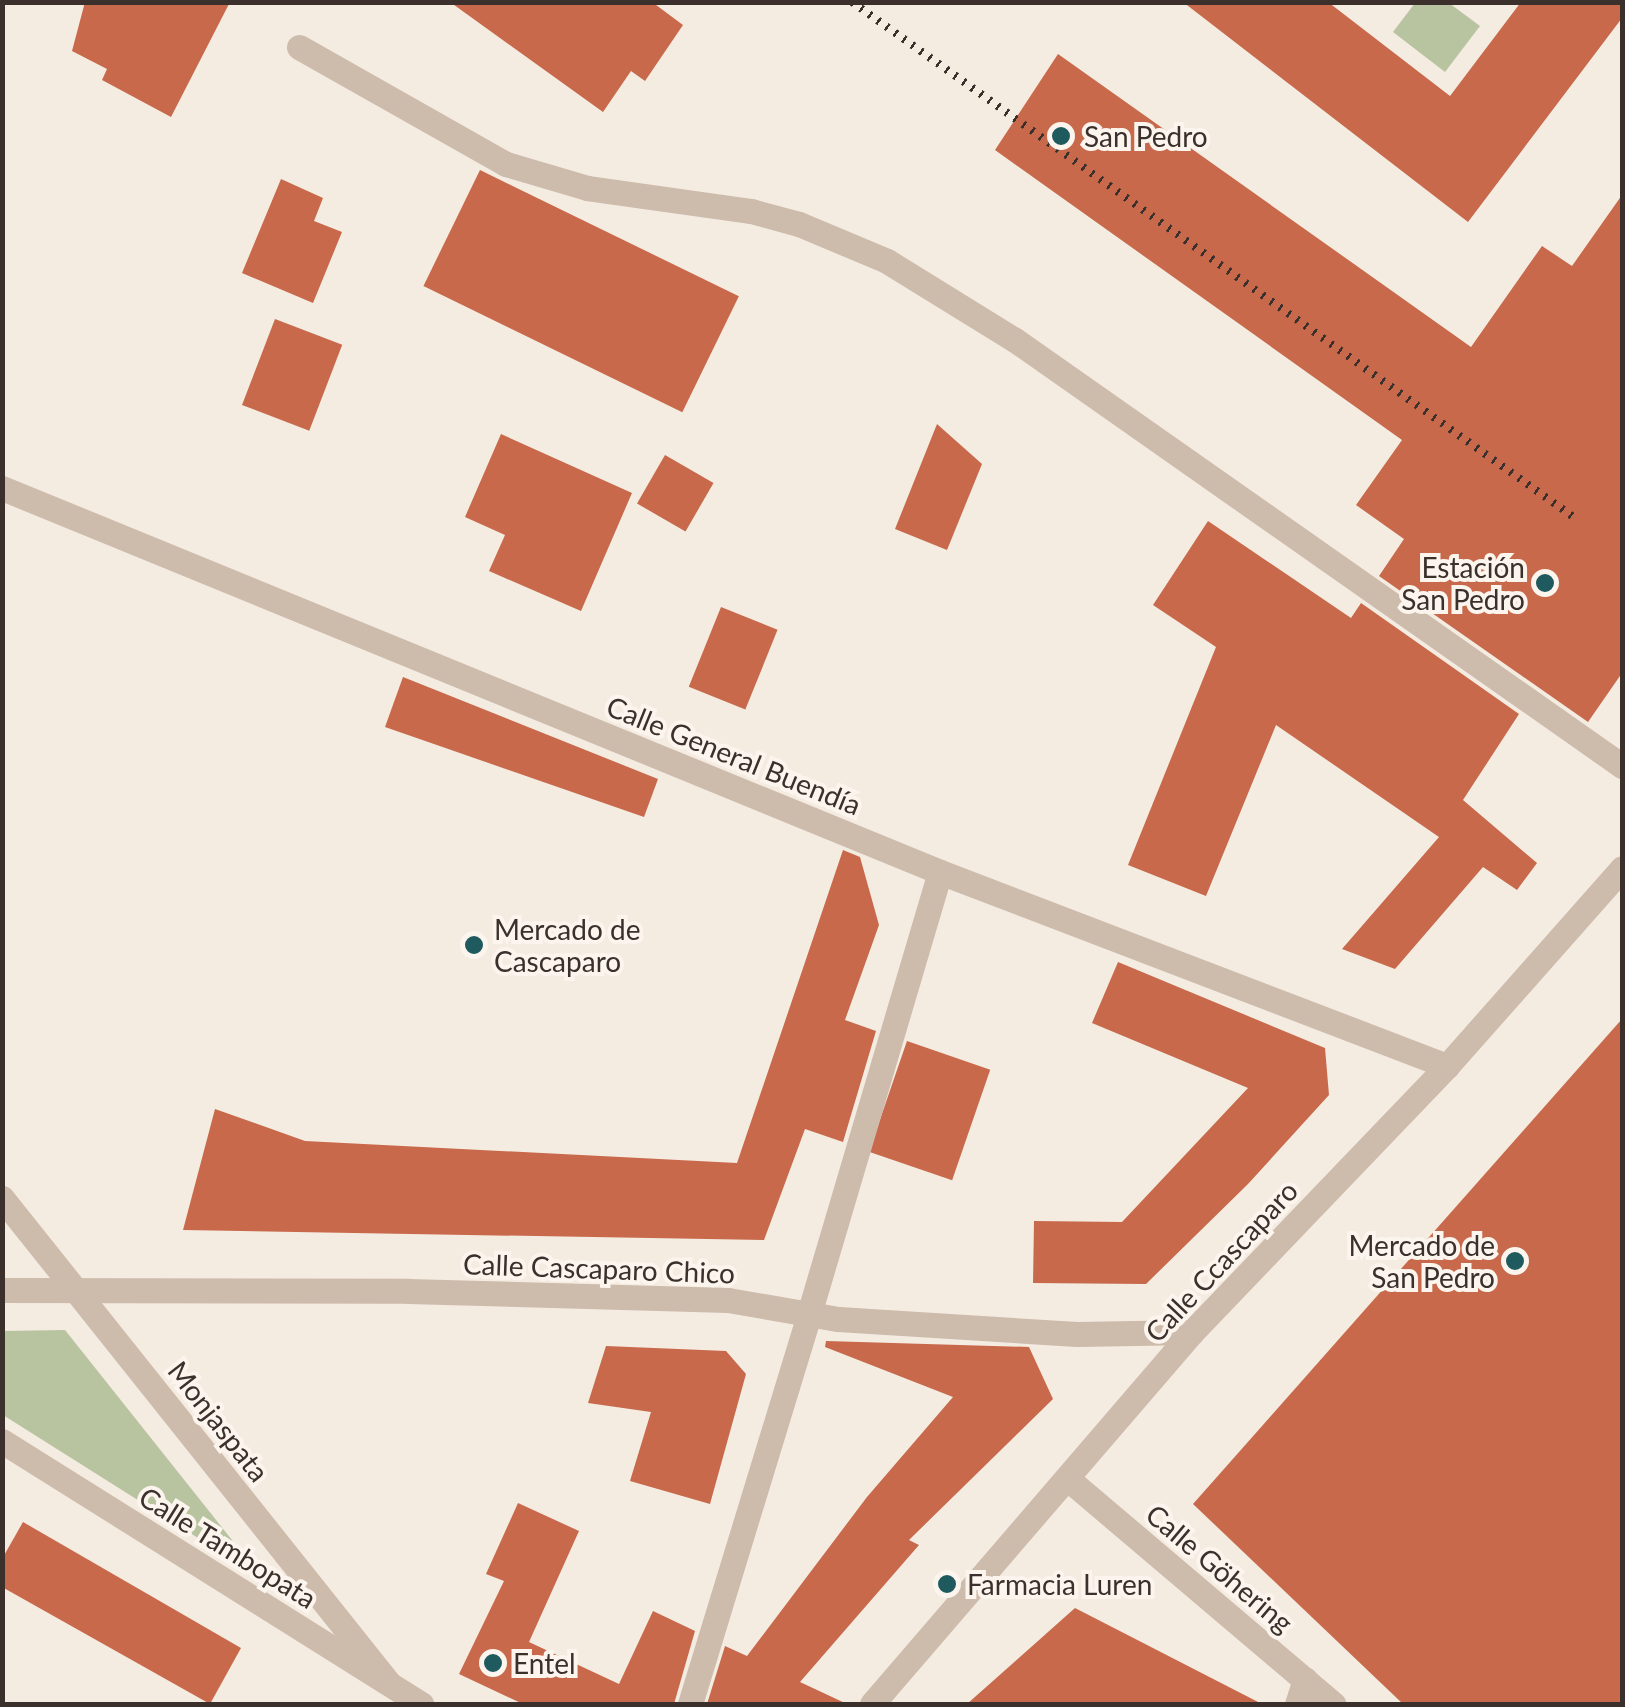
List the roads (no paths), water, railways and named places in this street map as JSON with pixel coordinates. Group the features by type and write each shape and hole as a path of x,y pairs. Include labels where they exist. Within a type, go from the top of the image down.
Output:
{"street":[{"path":"300,48 506,164 587,188 766,216 828,235 886,262 1015,340 1622,766"},
{"name":"Calle General Buendía","path":"2,488 940,872 1447,1066"},
{"name":"Calle Ccascaparo","path":"872,1704 1192,1332 1447,1066 1622,868"},
{"path":"690,1704 940,872"},
{"name":"Monjaspata","path":"2,1198 388,1682"},
{"name":"Calle Cascaparo Chico","path":"2,1290 408,1291 728,1300 809,1314 1076,1334 1192,1332"},
{"name":"Calle Tambopata","path":"2,1441 421,1704"},
{"name":"Calle Göhering","path":"1068,1479 1333,1704"},
{"path":"1297,1704 1305,1679"}],"railway":[{"path":"852,2 1575,518"}],"place":[{"name":"San Pedro","path":"1061,136"},
{"name":"Estación San Pedro","path":"1545,583"},
{"name":"Mercado de Cascaparo","path":"474,945"},
{"name":"Mercado de San Pedro","path":"1515,1261"},
{"name":"Farmacia Luren","path":"947,1584"},
{"name":"Entel","path":"493,1663"}]}
